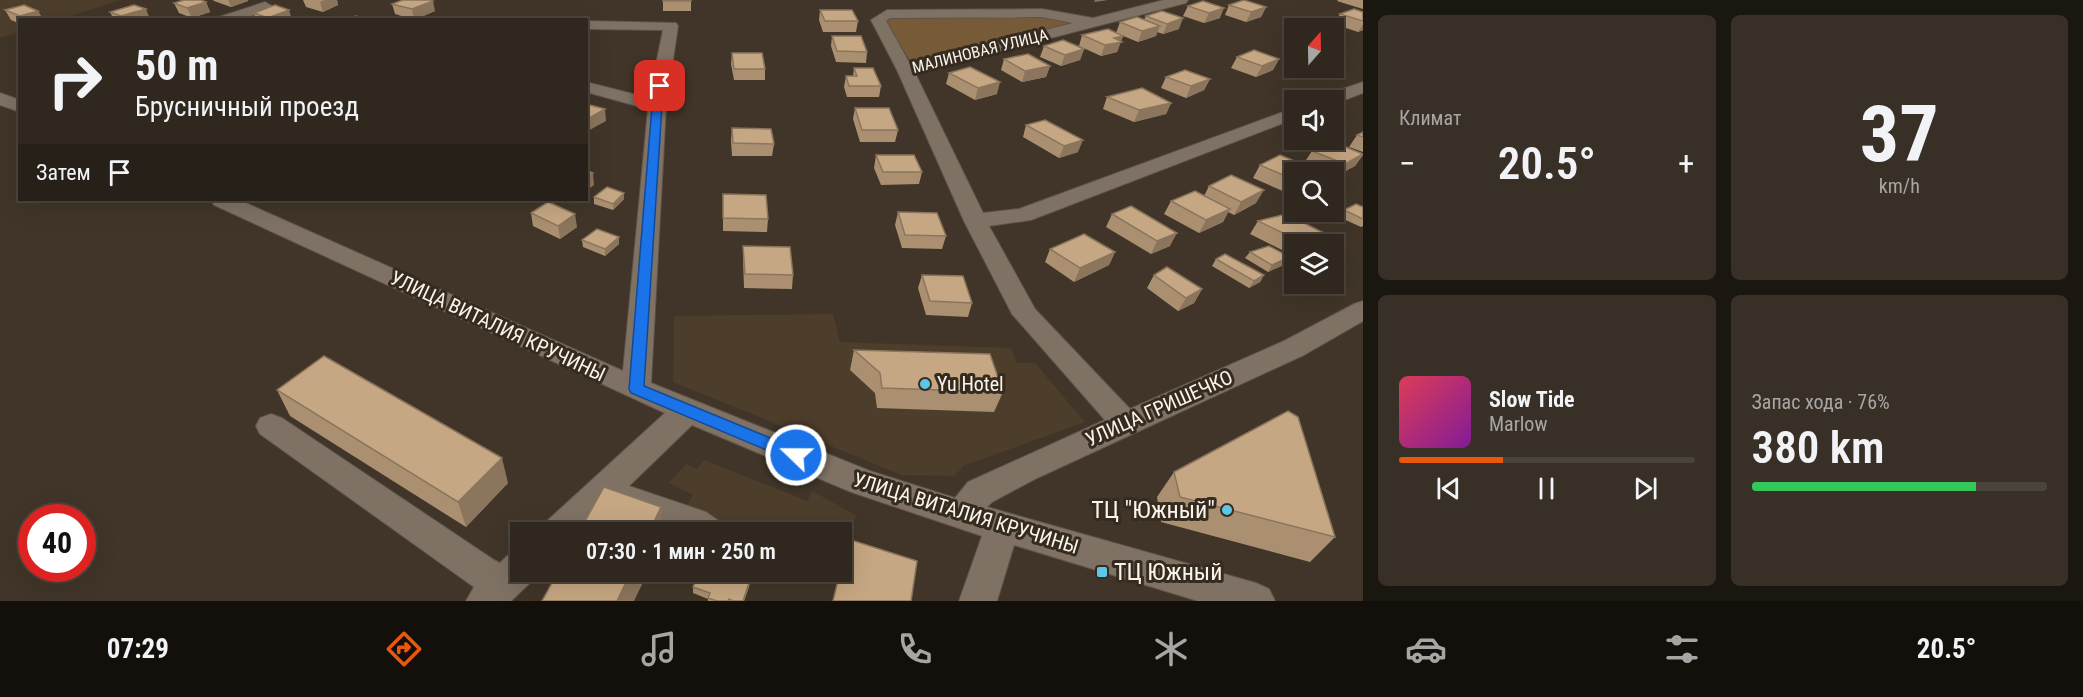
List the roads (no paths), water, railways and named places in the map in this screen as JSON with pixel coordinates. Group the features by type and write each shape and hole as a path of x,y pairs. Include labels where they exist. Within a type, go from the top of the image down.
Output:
{"street":[{"name":"МАЛИНОВАЯ УЛИЦА","path":"1125,423 1025,314 975,221 905,70 1181,0"},
{"path":"230,18 265,6"},
{"path":"905,70 878,20 886,15 1042,13 1095,22"},
{"path":"588,25 671,26 657,106 636,389"},
{"path":"1344,94 1363,87"},
{"path":"588,88 657,106"},
{"path":"0,97 18,90"},
{"path":"0,97 18,105"},
{"path":"975,221 1023,215 1284,117"},
{"name":"УЛИЦА ВИТАЛИЯ КРУЧИНЫ","path":"224,201 636,389 862,482 962,516 1256,601"},
{"name":"УЛИЦА ГРИШЕЧКО","path":"962,516 980,492 1125,423 1294,348 1363,310"},
{"path":"570,522 615,484 687,411"},
{"path":"271,426 480,572 503,584"},
{"path":"594,522 615,484"},
{"path":"615,484 692,522"},
{"path":"978,601 1003,526"}],"place":[{"name":"Yu Hotel","path":"925,384"},
{"name":"ТЦ \"Южный\"","path":"1227,510"},
{"name":"ТЦ Южный","path":"1102,572"}]}
